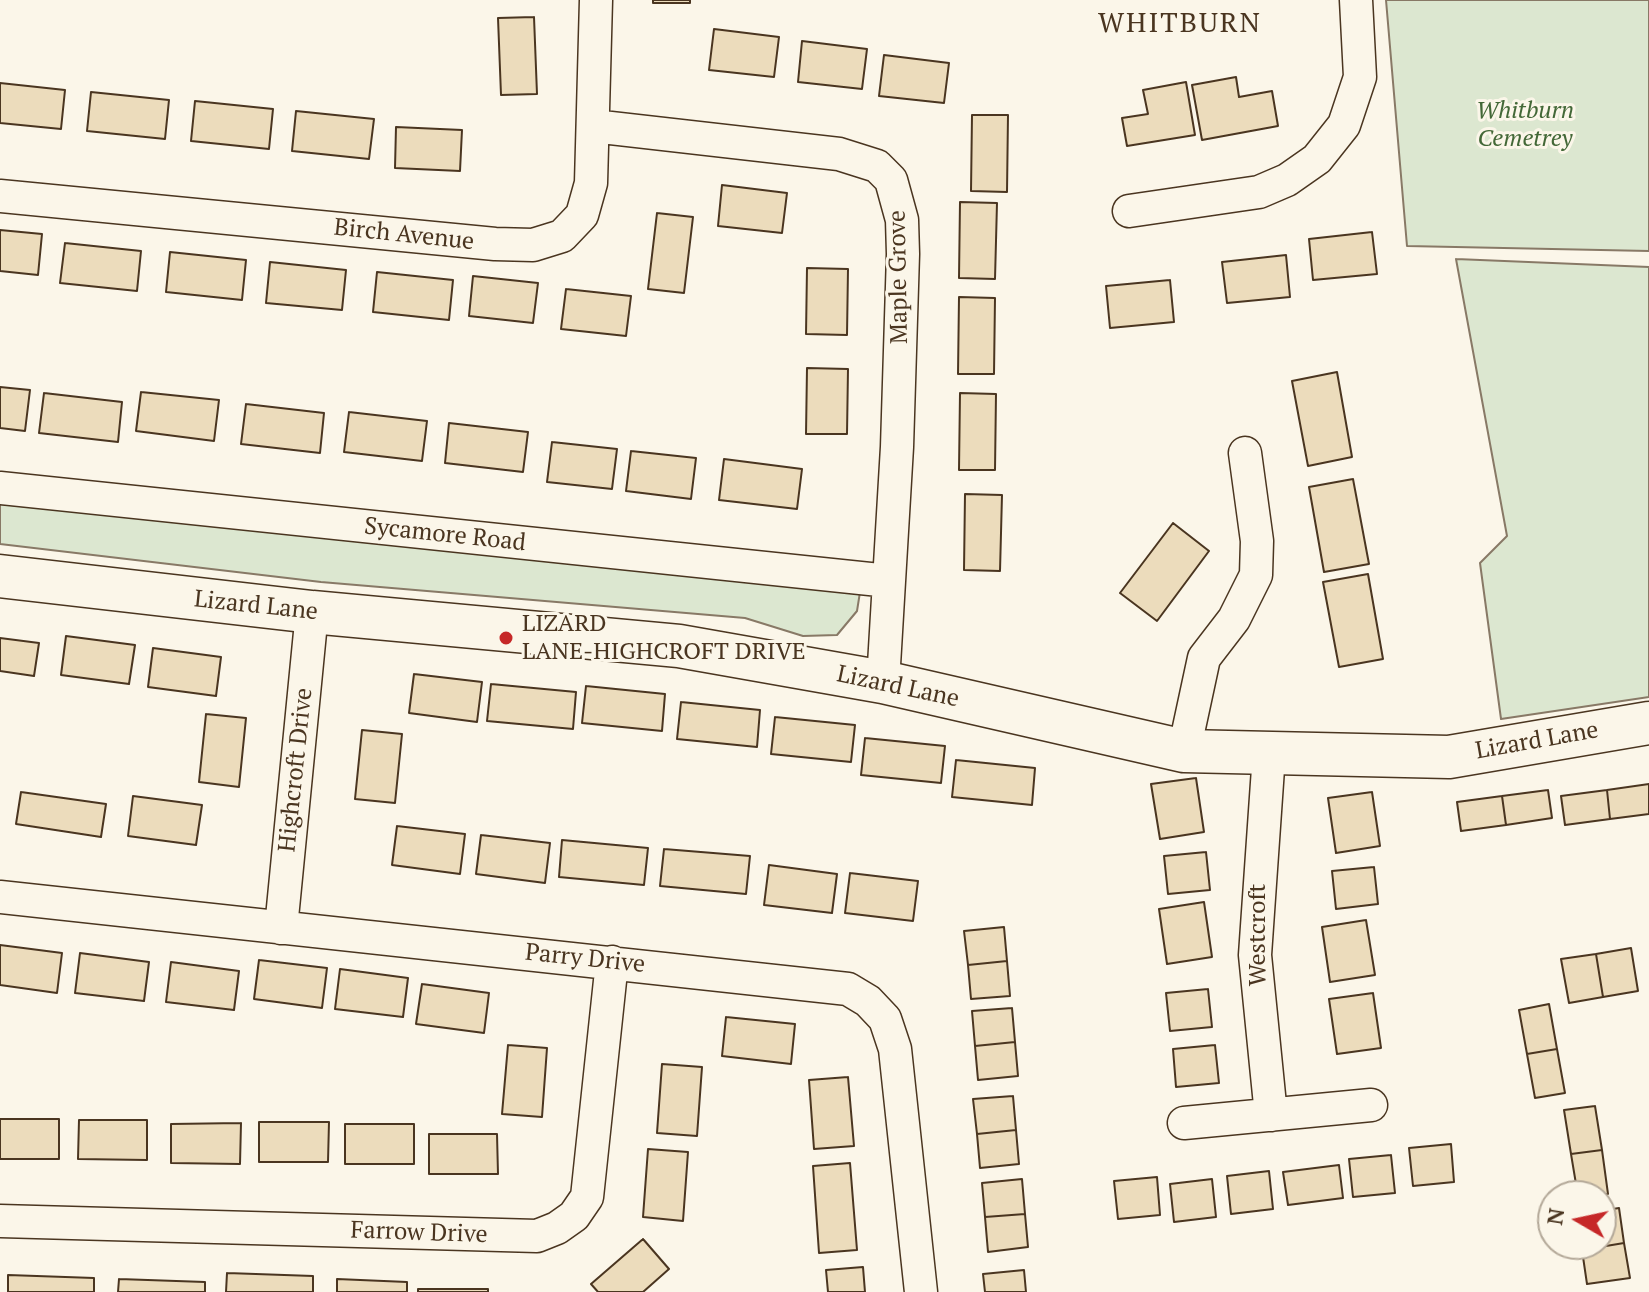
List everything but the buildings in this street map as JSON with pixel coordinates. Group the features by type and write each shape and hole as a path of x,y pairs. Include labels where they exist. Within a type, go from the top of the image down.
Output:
{"street":[{"name":"Birch Avenue","path":"0,196 533,245 562,236 582,215 591,183 596,0"},
{"path":"1129,211 1259,192 1287,180 1317,159 1344,125 1360,77 1356,0"},
{"name":"Maple Grove","path":"593,126 839,154 877,166 891,180 900,208 903,254 883,682"},
{"path":"1184,751 1204,658 1234,619 1256,575 1257,541 1245,453"},
{"name":"Sycamore Road","path":"0,488 889,581"},
{"name":"Lizard Lane","path":"0,576 312,612 679,646 883,682 1184,751 1449,757 1649,723"},
{"name":"Highcroft Drive","path":"281,928 312,612"},
{"name":"Westcroft","path":"1269,754 1255,955 1271,1115"},
{"name":"Parry Drive","path":"0,897 825,984 848,989 885,1019 895,1049 921,1292"},
{"name":"Farrow Drive","path":"0,1221 537,1236 557,1228 574,1216 587,1197 612,962"},
{"path":"1184,1123 1371,1105"}],"green space":[{"name":"Whitburn Cemetrey","path":"1386,0 1649,0 1649,251 1407,246"},
{"path":"1456,259 1649,267 1649,697 1501,719 1480,563 1507,536"},
{"path":"0,504 847,587 860,592 857,611 837,635 803,636 745,618 321,582 0,544"}],"place":[{"name":"LIZARD LANE-HIGHCROFT DRIVE","path":"506,638"}],"district":[{"name":"WHITBURN","path":"1180,24"}]}
